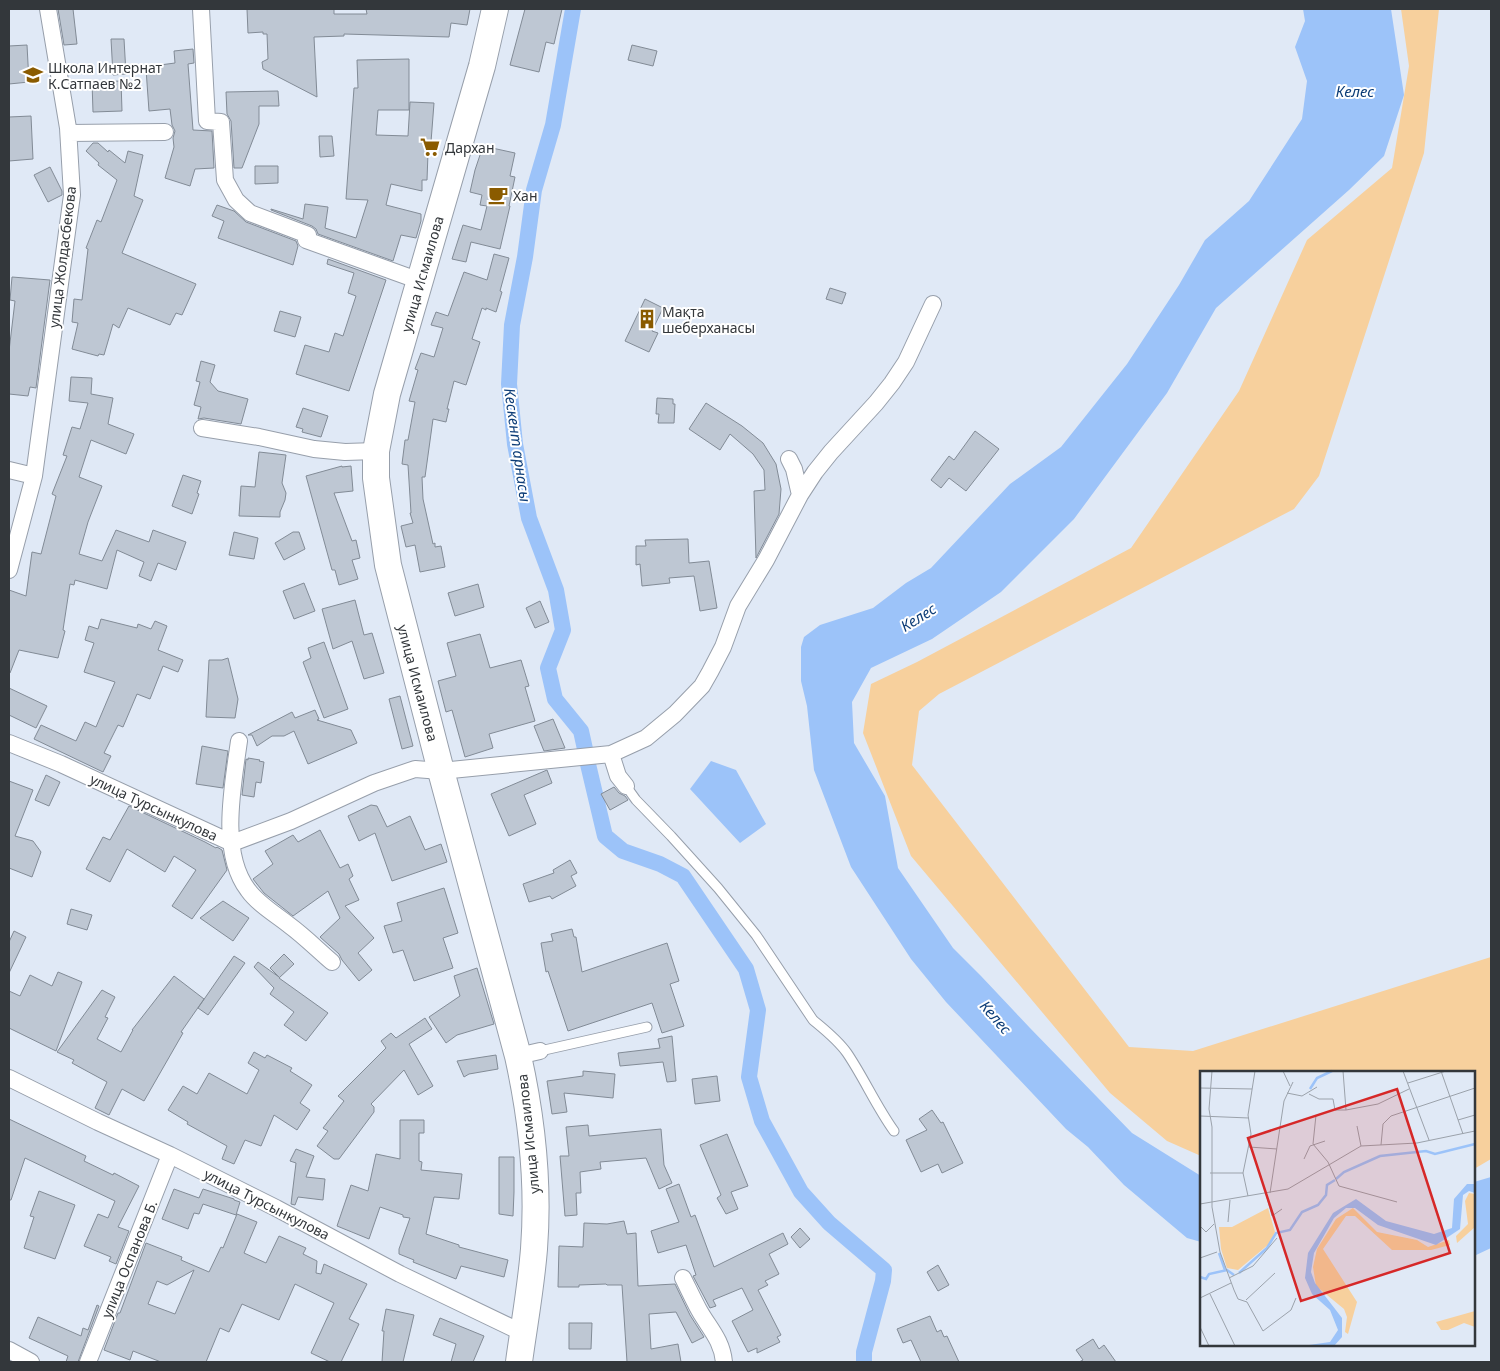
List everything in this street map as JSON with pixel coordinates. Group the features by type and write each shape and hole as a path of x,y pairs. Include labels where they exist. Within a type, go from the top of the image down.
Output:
{"main road":[{"name":"улица Исмаилова","path":"495,9 482,66 387,394 376,451 376,478 388,565 441,771 529,1054 526,1092 536,1177 534,1249 519,1362"}],"street":[{"name":"улица Жолдасбекова","path":"9,570 34,476 72,196 69,133 48,9"},
{"path":"201,9 207,121 221,122 225,180 236,200 250,213 308,236 306,240 420,281"},
{"path":"69,133 165,132"},
{"name":"улица Турсынкулова","path":"9,743 61,764 232,843 292,821 374,783 415,769 441,771 611,754 646,738 675,714 702,686 723,647 738,606 766,560 800,495 831,452 892,383 906,362 933,304"},
{"path":"202,428 259,437 314,449 345,452 376,451"},
{"path":"789,459 794,470 800,495"},
{"path":"9,470 34,476"},
{"path":"239,740 229,822 234,861 240,876 248,891 332,962"},
{"path":"611,754 618,776 626,786"},
{"name":"улица Турсынкулова","path":"9,1078 276,1208 400,1274 523,1332"},
{"name":"улица Оспанова Б.","path":"88,1362 170,1155"},
{"path":"683,1278 699,1311 722,1348 724,1362"},
{"path":"9,1350 31,1362"}],"lane":[{"path":"626,786 636,800 712,882 756,935 813,1020 846,1051 894,1131"},
{"path":"529,1054 647,1027"}],"shaded area":[{"path":"1401,9 1439,9 1424,153 1319,476 1294,509 939,694 919,711 912,765 1129,1047 1193,1051 1491,957 1491,1159 1475,1168 1475,1071 1200,1071 1200,1156 1167,1141 1110,1093 911,856 863,733 871,684 917,662 1131,548 1239,391 1307,240 1392,168 1409,66"}],"water":[{"name":"Келес","path":"1303,9 1391,9 1404,95 1384,156 1349,190 1216,308 1167,393 1074,519 1001,592 932,639 871,668 852,702 854,743 885,796 898,868 953,948 1132,1133 1200,1175 1200,1242 1187,1238 1124,1185 1088,1147 1066,1129 946,1002 911,959 851,867 814,770 807,706 801,681 801,647 804,637 820,625 873,608 906,583 931,568 1010,484 1061,447 1127,364 1179,285 1205,240 1249,201 1302,119 1307,81 1295,47 1305,21"},
{"path":"711,761 736,770 766,824 740,843 690,789"},
{"path":"1491,1177 1491,1248 1475,1256 1475,1182"}],"building":[{"path":"58,9 73,9 77,44 64,45"},
{"path":"247,9 334,9 334,14 367,14 366,9 470,9 467,25 451,23 449,37 344,34 344,36 314,37 317,97 263,69 262,62 268,59 267,34 263,34 263,32 248,33"},
{"path":"525,9 562,9 554,44 546,42 539,72 510,65"},
{"path":"111,39 124,39 126,74 113,75"},
{"path":"27,45 29,82 9,84 9,46"},
{"path":"632,45 657,51 653,66 628,60"},
{"path":"193,49 194,63 188,64 193,130 212,131 214,168 195,169 190,186 165,178 174,147 173,138 175,131 172,125 170,109 149,111 146,69 161,68 160,65 175,63 174,51"},
{"path":"409,59 409,110 378,110 376,135 408,136 410,102 434,103 431,142 437,143 435,155 428,153 427,180 422,180 422,191 391,184 386,205 421,214 416,238 401,235 393,261 318,234 312,226 271,210 303,219 305,204 328,207 325,228 356,238 368,200 346,199 354,88 358,88 357,60"},
{"path":"121,81 122,111 93,112 92,82"},
{"path":"278,91 279,106 259,106 259,124 242,168 234,168 231,121 227,114 226,92"},
{"path":"31,116 33,159 9,161 9,117"},
{"path":"319,136 332,136 334,156 320,157"},
{"path":"93,143 98,143 125,163 128,151 143,155 134,196 143,200 122,253 196,284 182,315 176,313 170,325 128,308 119,328 113,324 104,355 99,354 98,356 72,349 78,323 72,322 74,299 82,300 88,249 86,248 97,220 101,222 117,180 98,165 99,163 86,151"},
{"path":"483,146 515,153 510,176 515,177 500,249 471,242 466,262 452,259 463,225 481,230 487,206 480,205 482,195 470,192"},
{"path":"255,166 278,166 278,183 255,184"},
{"path":"50,167 62,191 62,195 48,202 34,175"},
{"path":"217,205 234,211 246,222 296,241 298,246 293,265 218,238 224,221 212,216"},
{"path":"494,254 509,258 496,312 482,308 472,339 480,342 466,385 454,381 447,409 449,409 446,422 433,419 425,477 422,477 423,499 433,544 435,543 435,547 441,546 445,567 420,572 415,545 406,547 401,526 413,523 410,513 408,465 402,464 405,440 408,440 415,402 409,401 418,370 415,369 421,353 434,357 443,328 431,325 436,312 448,316 464,272 487,280"},
{"path":"328,259 386,280 349,391 296,374 305,345 329,352 335,333 343,336 356,296 348,293 354,273 327,264"},
{"path":"12,277 50,280 36,388 30,387 28,396 9,394 9,351 15,301 10,300"},
{"path":"830,288 846,293 842,304 826,299"},
{"name":"Мақта шеберханасы","path":"645,299 663,308 652,331 658,333 649,352 625,341"},
{"path":"280,311 301,317 295,337 274,331"},
{"path":"201,361 215,365 210,382 218,391 248,399 241,424 204,418 198,419 201,407 194,405 200,382 196,381"},
{"path":"71,377 92,378 91,394 113,398 108,424 134,434 126,454 91,440 79,477 102,486 88,522 79,554 102,561 116,530 149,542 153,530 186,542 176,570 158,563 151,581 139,576 144,562 117,550 107,589 75,580 74,585 70,584 63,630 65,631 58,658 19,650 9,673 9,590 26,596 32,552 41,554 56,496 52,494 67,456 63,455 72,427 80,429 88,403 69,401"},
{"path":"657,398 673,399 673,404 675,404 674,423 658,423 659,414 656,414"},
{"path":"706,403 742,426 763,443 776,464 781,489 779,514 756,558 754,491 765,490 764,470 753,454 730,434 720,450 689,429"},
{"path":"303,408 328,416 321,437 302,432 303,429 296,427"},
{"path":"975,431 999,449 966,491 949,478 941,488 931,480 949,456 954,460"},
{"path":"259,452 286,455 282,483 286,493 280,517 239,516 241,486 255,487"},
{"path":"342,466 351,466 353,491 334,493 352,541 356,540 360,558 352,560 358,579 339,585 335,570 332,570 306,476"},
{"path":"183,475 201,481 192,514 172,506"},
{"path":"234,532 258,538 254,559 229,555"},
{"path":"293,532 299,532 305,549 284,560 275,543"},
{"path":"688,539 689,563 709,561 717,608 700,611 694,576 669,578 670,583 642,586 640,564 636,565 636,546 646,546 645,540"},
{"path":"304,583 315,611 294,619 283,591"},
{"path":"478,584 484,607 455,616 448,593"},
{"path":"355,600 364,635 372,633 384,673 364,679 352,641 333,649 322,609"},
{"path":"540,601 549,622 535,628 526,608"},
{"path":"101,619 137,628 138,624 151,629 155,621 167,626 158,650 183,660 178,672 163,666 150,699 137,694 123,727 118,725 104,753 111,756 103,772 34,739 41,725 76,741 85,722 96,727 115,682 84,672 94,643 85,640 89,626 98,629"},
{"path":"480,634 490,668 521,660 529,686 525,687 535,721 489,734 493,748 465,757 452,710 446,712 438,681 456,676 447,643"},
{"path":"324,642 348,709 324,718 303,662 311,658 308,648"},
{"path":"228,658 238,699 235,718 206,717 209,660"},
{"path":"9,688 47,706 36,728 9,715"},
{"path":"400,696 413,746 402,749 389,699"},
{"path":"315,710 319,719 317,720 351,730 357,743 308,764 294,731 284,736 272,736 257,746 252,735 248,735 292,712 295,718"},
{"path":"553,719 565,748 544,751 534,726"},
{"path":"202,746 228,751 223,788 196,784"},
{"path":"248,758 264,762 261,783 256,782 254,797 242,795 246,759 248,760"},
{"path":"547,770 552,783 524,795 536,824 509,836 491,794"},
{"path":"46,775 60,782 49,806 35,800"},
{"path":"9,781 33,790 15,836 33,841 41,852 32,877 9,868"},
{"path":"614,787 628,800 610,810 601,794"},
{"path":"371,805 377,806 387,827 410,816 425,850 441,844 447,862 392,881 375,833 359,841 348,816"},
{"path":"129,806 222,850 227,870 192,919 172,906 196,870 174,856 165,872 127,849 110,882 86,869 103,837 110,840"},
{"path":"320,830 340,868 348,864 353,876 349,879 359,900 345,906 374,938 358,953 372,970 359,981 339,954 320,937 340,918 328,891 293,916 264,893 253,879 273,864 265,851 293,835 298,842"},
{"path":"570,860 577,873 571,876 576,886 552,899 550,896 529,902 523,884 554,873 553,870"},
{"path":"444,888 458,933 443,938 453,968 414,981 403,950 393,953 384,926 402,921 397,903"},
{"path":"223,901 249,918 233,941 200,918"},
{"path":"71,909 92,915 87,930 67,924"},
{"path":"572,929 574,937 576,937 582,972 667,943 679,981 670,984 684,1026 662,1033 652,1003 568,1031 548,971 546,972 541,943 553,941 551,934"},
{"path":"14,931 26,937 9,973 9,942"},
{"path":"284,954 294,964 279,978 328,1013 306,1041 284,1025 294,1012 270,994 274,988 254,967 258,962 279,977 270,968"},
{"path":"234,956 245,963 208,1015 198,1008"},
{"path":"477,968 494,1024 457,1035 446,1043 429,1017 460,996 454,976"},
{"path":"58,972 82,982 56,1051 9,1028 9,991 20,996 30,975 52,986"},
{"path":"174,976 204,999 181,1032 183,1033 144,1101 122,1089 109,1115 95,1108 107,1082 72,1063 74,1060 57,1052 102,990 115,997 105,1017 108,1018 97,1039 121,1052 132,1030"},
{"path":"425,1018 432,1029 409,1044 433,1086 418,1095 404,1070 371,1104 374,1107 374,1112 339,1159 334,1159 317,1146 328,1131 323,1128 344,1101 338,1096 386,1048 381,1041 391,1033 396,1038"},
{"path":"672,1036 676,1081 667,1082 663,1062 620,1066 618,1053 660,1048 658,1039"},
{"path":"254,1052 265,1058 267,1055 292,1068 290,1071 312,1085 300,1103 310,1110 297,1130 274,1115 261,1146 245,1140 234,1164 222,1159 227,1146 187,1124 188,1122 168,1110 183,1086 197,1094 209,1073 247,1094 259,1070 248,1063"},
{"path":"496,1055 498,1069 469,1074 464,1077 457,1061"},
{"path":"583,1071 615,1074 613,1098 564,1093 567,1112 552,1114 547,1081 583,1076"},
{"path":"717,1076 720,1101 695,1104 692,1079"},
{"path":"932,1110 941,1123 943,1122 963,1163 942,1173 938,1164 921,1172 906,1140 927,1130 919,1119"},
{"path":"9,1119 86,1156 84,1161 139,1186 118,1227 129,1231 116,1264 109,1261 111,1257 84,1246 98,1214 108,1218 115,1201 25,1158 11,1200 9,1200"},
{"path":"400,1120 424,1120 424,1133 419,1133 419,1161 422,1162 421,1170 462,1174 459,1199 434,1197 426,1234 459,1245 459,1247 508,1260 504,1277 461,1266 456,1279 413,1262 414,1260 399,1254 410,1218 380,1207 369,1239 337,1226 351,1185 368,1191 376,1154 400,1159"},
{"path":"588,1125 589,1136 661,1129 664,1165 672,1183 659,1189 646,1158 600,1162 601,1169 580,1172 581,1193 576,1193 577,1215 565,1216 560,1156 569,1156 566,1127"},
{"path":"727,1134 748,1186 731,1192 738,1209 726,1214 717,1198 721,1195 700,1145"},
{"path":"296,1149 314,1156 306,1177 325,1179 323,1200 298,1197 295,1205 291,1204 296,1163 290,1161"},
{"path":"499,1157 514,1157 513,1216 499,1214"},
{"path":"679,1184 691,1217 695,1215 714,1267 783,1233 788,1244 769,1254 779,1274 765,1281 768,1285 758,1290 781,1335 777,1337 780,1342 757,1353 757,1348 748,1352 732,1321 753,1310 742,1288 713,1300 716,1306 710,1308 693,1276 696,1275 686,1245 658,1253 651,1231 679,1222 666,1189"},
{"path":"174,1189 199,1198 203,1189 240,1202 236,1215 203,1204 199,1214 194,1213 188,1229 162,1219"},
{"path":"39,1191 75,1205 55,1259 24,1248 34,1217 30,1216"},
{"path":"237,1214 257,1222 244,1253 266,1263 279,1236 306,1248 303,1254 317,1261 316,1273 321,1274 324,1264 367,1284 349,1319 359,1324 341,1362 330,1362 311,1353 334,1303 295,1284 279,1320 242,1304 229,1332 220,1328 206,1362 161,1362 133,1351 130,1360 104,1350 146,1243 182,1257 181,1260 209,1272 221,1247 223,1248","holes":["194,1270 175,1314 148,1304 157,1281 167,1285"]},
{"path":"624,1221 627,1234 636,1233 638,1286 675,1284 690,1315 704,1337 692,1343 676,1312 649,1314 651,1349 678,1344 681,1362 627,1362 622,1285 558,1287 559,1246 583,1247 584,1223 607,1224"},
{"path":"800,1228 810,1239 800,1248 791,1237"},
{"path":"938,1265 949,1285 938,1291 927,1272"},
{"path":"97,1305 99,1306 78,1362 66,1362 68,1356 29,1338 38,1317 81,1336 83,1328 88,1330"},
{"path":"386,1309 414,1315 403,1362 382,1362 384,1331 382,1331"},
{"path":"930,1316 937,1332 941,1330 944,1337 947,1336 959,1362 921,1362 911,1340 903,1343 897,1329"},
{"path":"440,1318 484,1336 473,1362 451,1362 456,1344 433,1335"},
{"path":"569,1323 592,1323 591,1349 569,1349"},
{"path":"1093,1339 1099,1349 1104,1345 1116,1362 1079,1362 1083,1360 1076,1350"}],"waterway":[{"name":"Кескент арнасы","path":"573,9 553,125 534,190 525,257 512,325 509,384 515,444 529,518 556,590 563,630 548,668 555,699 581,731 585,749"},
{"name":"Кескент арнасы","path":"587,760 605,836 623,851 660,864 683,876 746,969 758,1010 749,1077 762,1121 801,1192 829,1223 884,1270 883,1281 864,1352 864,1362"}],"place":[{"name":"Школа Интернат К.Сатпаев №2","path":"33,75"},
{"name":"Дархан","path":"430,147"},
{"name":"Хан","path":"498,195"},
{"name":"Мақта шеберханасы","path":"647,319"}]}
